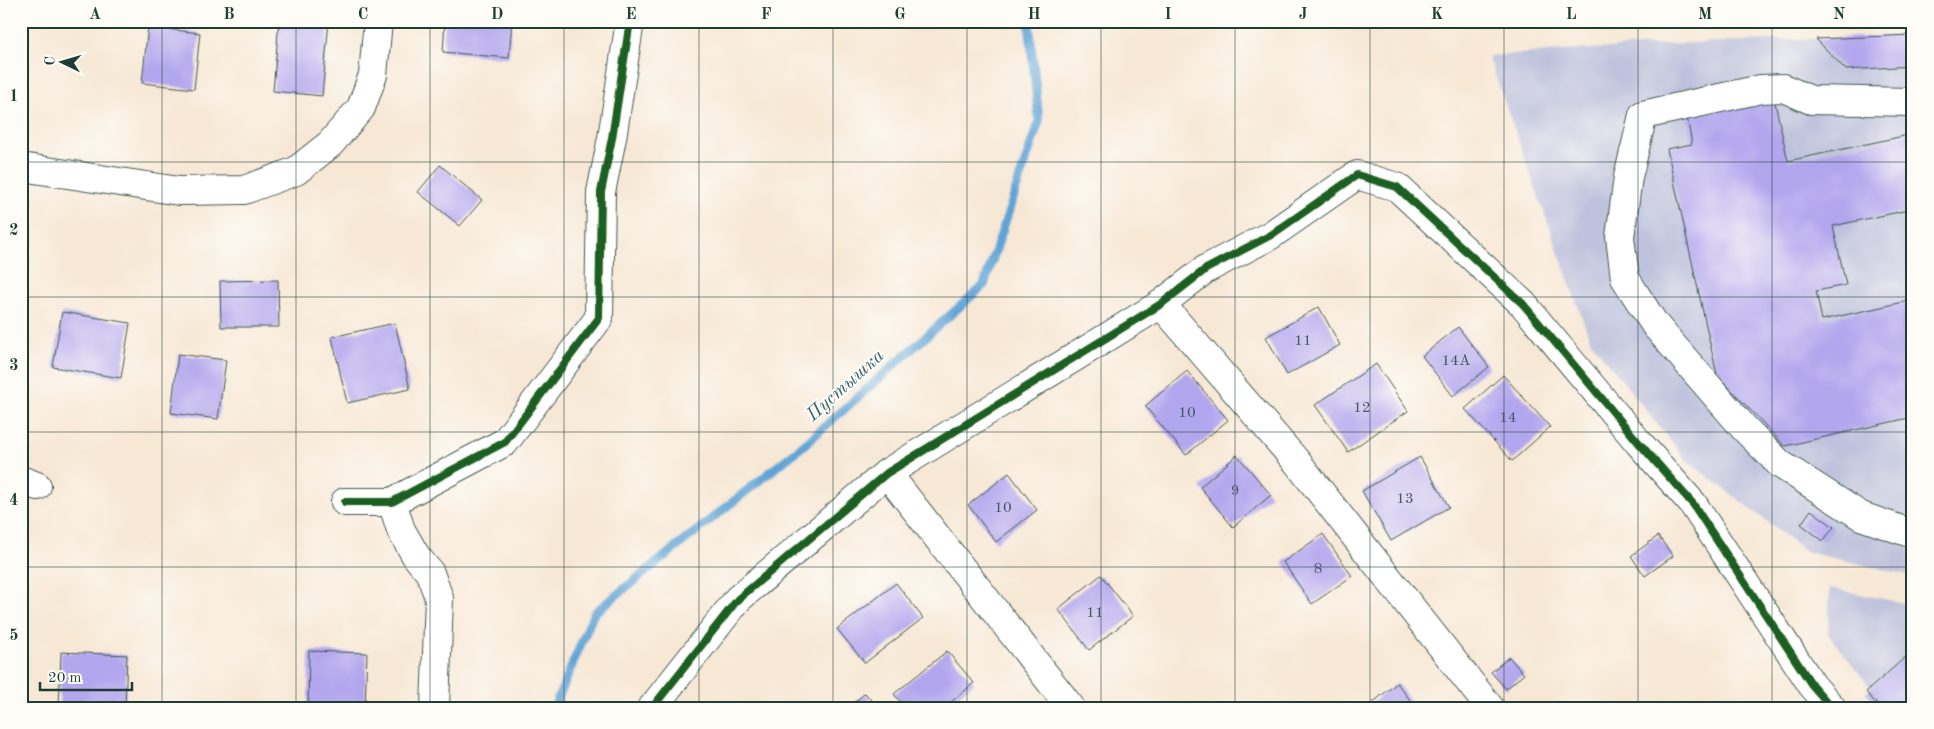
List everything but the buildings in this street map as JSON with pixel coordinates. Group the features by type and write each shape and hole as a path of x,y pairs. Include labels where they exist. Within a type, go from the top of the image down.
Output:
{"street":[{"path":"21,167 178,191 244,190 296,171 330,144 361,108 373,75 378,21"},
{"path":"345,502 392,502 505,442 599,318 601,192 612,138 630,21"},
{"path":"1913,102 1811,100 1783,88 1761,89 1643,115 1628,177 1620,237 1625,278 1655,325 1745,429 1780,464 1861,516 1913,534"},
{"path":"652,708 738,600 887,473 1161,304 1206,269 1271,235 1357,175 1397,187 1523,304 1639,443 1693,504 1812,686 1832,708"},
{"path":"1161,304 1297,462 1490,708"},
{"path":"887,473 1071,708"},
{"path":"392,502 401,530 416,556 430,573 439,598 435,708"}],"shaded area":[{"path":"1700,21 1752,21 1701,27"},
{"path":"1913,35 1913,576 1807,552 1685,459 1590,340 1488,56 1667,44"},
{"path":"1830,588 1913,605 1913,708 1887,708 1828,634"}],"waterway":[{"name":"Пустышка","path":"554,708 594,613 804,445 984,285 1039,121 1029,21"}],"cycle path":[{"path":"345,502 392,502 505,442 599,318 601,192 612,138 630,21"},
{"path":"652,708 738,599 887,473 1161,304 1206,269 1271,235 1357,175 1397,187 1523,304 1639,443 1693,504 1812,685 1832,708"}]}
